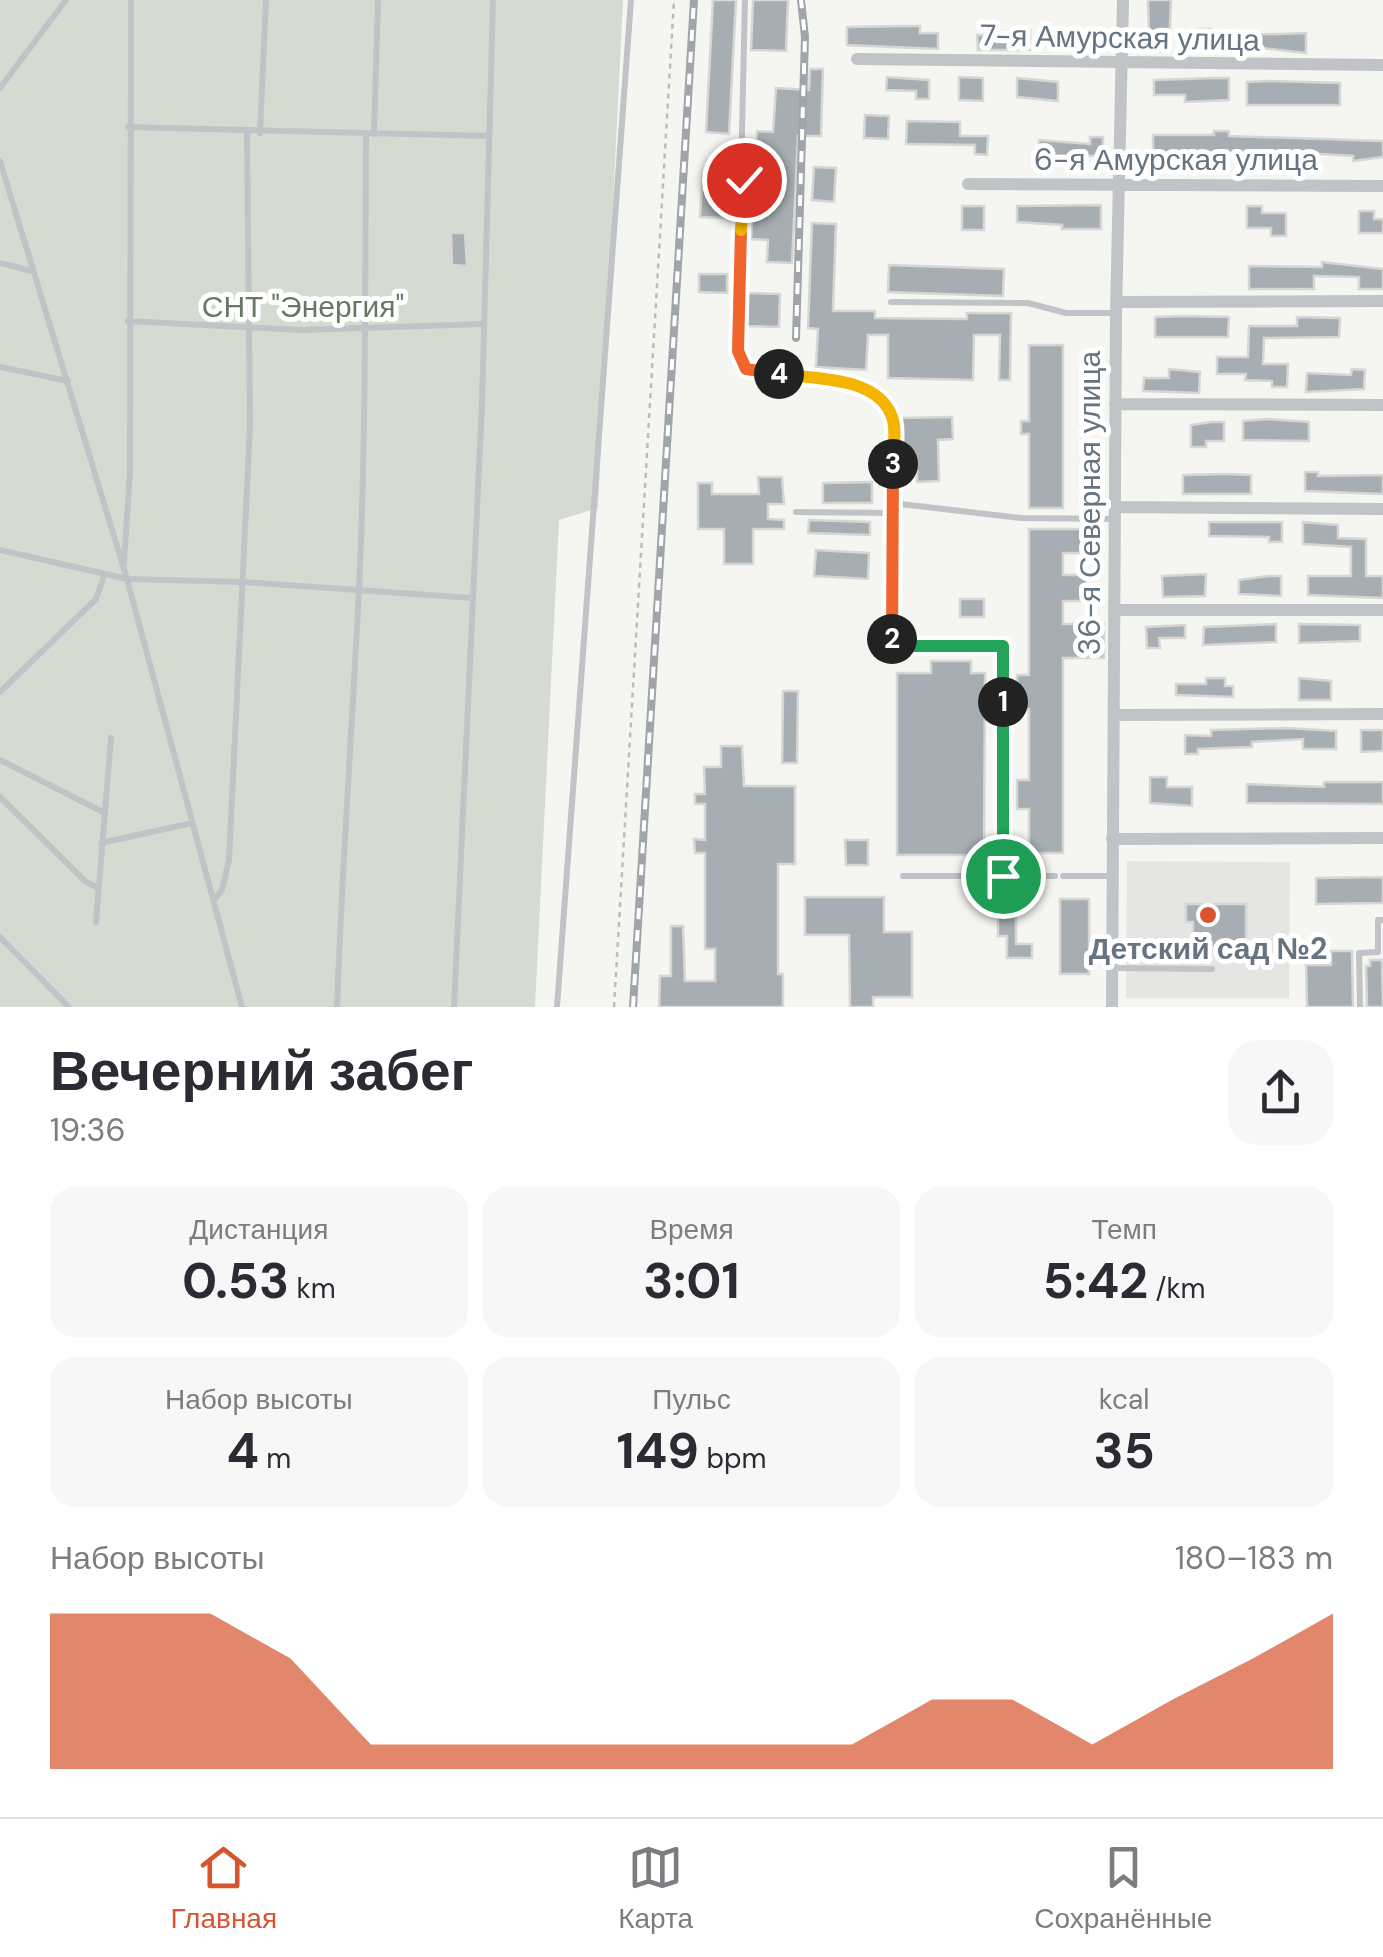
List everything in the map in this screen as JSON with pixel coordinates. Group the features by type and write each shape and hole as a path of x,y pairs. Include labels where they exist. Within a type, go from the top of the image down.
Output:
{"street":[{"name":"36-я Северная улица","path":"1112,1007 1122,0"},
{"name":"7-я Амурская улица","path":"857,59 1383,65"},
{"name":"6-я Амурская улица","path":"968,184 1081,183 1118,188 1383,186"},
{"path":"1116,308 1383,302"},
{"path":"1115,404 1383,405"},
{"path":"1115,513 1383,509"},
{"path":"1114,610 1383,610"},
{"path":"1114,715 1383,714"},
{"path":"1112,839 1383,838"}],"lane":[{"path":"0,88 66,0"},
{"path":"123,568 130,471 131,0"},
{"path":"260,133 266,0"},
{"path":"337,1007 344,804 359,591 370,134 378,0"},
{"path":"454,1007 484,324 493,0"},
{"path":"557,1007 630,0"},
{"path":"745,0 738,351 746,369 863,387 882,401 893,418 892,646 1003,646 1003,876"},
{"path":"128,128 488,136"},
{"path":"213,900 222,890 229,860 250,426 247,133"},
{"path":"0,162 128,579 242,1007"},
{"path":"0,263 34,271"},
{"path":"891,302 1028,304 1066,313 1116,308"},
{"path":"128,321 248,328 484,324"},
{"path":"0,367 68,381"},
{"path":"796,512 892,508 1021,518 1115,513"},
{"path":"0,550 128,579 243,582 472,598"},
{"path":"0,692 96,599 104,576"},
{"path":"96,922 111,738"},
{"path":"0,760 105,813"},
{"path":"0,797 85,882 98,888"},
{"path":"101,843 192,823"},
{"path":"903,876 1112,876"},
{"path":"1360,1007 1360,952 1378,952 1378,920 1383,920"},
{"path":"0,938 70,1007"},
{"path":"1112,968 1212,969"}],"path":[{"path":"614,1007 674,0"}],"shaded area":[{"name":"Детский сад №2","path":"1127,861 1290,862 1289,998 1126,998"}],"green space":[{"name":"СНТ \"Энергия\"","path":"0,0 623,0 598,508 559,520 535,1007 0,1007"}],"building":[{"path":"713,0 736,0 729,134 706,132"},
{"path":"753,0 788,0 786,51 751,50"},
{"path":"1148,0 1171,0 1169,51 1157,52 1156,31 1149,32"},
{"path":"920,26 920,33 938,33 938,49 847,45 847,27"},
{"path":"1198,29 1211,29 1211,36 1306,33 1306,53 1261,48 1198,49"},
{"path":"1017,30 1030,30 1030,50 978,50 977,35 1017,35"},
{"path":"810,69 823,69 821,136 798,136 792,263 767,262 768,240 751,239 757,131 773,132 776,88 809,90"},
{"path":"887,77 929,80 929,99 916,99 916,91 886,90"},
{"path":"959,77 983,78 983,101 959,100"},
{"path":"1017,78 1058,82 1058,101 1017,97"},
{"path":"1229,78 1229,100 1185,102 1185,95 1154,95 1154,80"},
{"path":"1247,82 1340,83 1340,105 1247,105"},
{"path":"865,115 889,116 888,139 864,138"},
{"path":"907,121 960,122 960,136 988,136 987,155 975,154 975,145 906,144"},
{"path":"1214,131 1229,131 1229,136 1383,141 1383,157 1353,161 1353,156 1287,152 1286,158 1243,159 1243,153 1200,153 1200,157 1153,158 1153,135 1214,135"},
{"path":"1090,137 1103,137 1103,156 1075,156 1075,163 1039,159 1039,140 1090,144"},
{"path":"814,167 836,168 834,202 812,200"},
{"path":"703,173 726,174 723,218 700,217"},
{"path":"1101,205 1101,229 1062,229 1062,225 1017,222 1017,206"},
{"path":"962,206 984,206 984,230 962,230"},
{"path":"1247,206 1262,206 1262,213 1286,213 1286,236 1271,236 1271,228 1247,228"},
{"path":"1359,211 1374,211 1374,219 1383,219 1383,233 1359,233"},
{"path":"812,223 836,224 833,311 875,311 875,318 967,319 967,313 1011,313 1010,380 999,380 1000,335 974,335 973,380 888,378 888,335 868,335 866,370 816,367 818,329 808,328"},
{"path":"451,233 465,233 467,266 452,265"},
{"path":"1322,262 1383,269 1383,289 1359,289 1359,277 1314,276 1314,289 1249,289 1249,266 1322,267"},
{"path":"889,265 1004,269 1003,296 888,292"},
{"path":"699,274 727,274 727,293 699,292"},
{"path":"747,293 780,294 779,327 746,326"},
{"path":"1155,317 1229,317 1228,337 1155,337"},
{"path":"1297,317 1340,318 1339,337 1264,338 1263,364 1288,364 1287,387 1272,387 1272,381 1245,380 1246,374 1217,374 1217,357 1248,357 1249,326 1297,326"},
{"path":"1029,345 1063,345 1063,508 1029,508 1029,434 1021,434 1021,421 1029,421"},
{"path":"1169,369 1200,372 1199,393 1143,391 1144,378 1169,378"},
{"path":"1352,369 1365,370 1364,389 1306,392 1307,373 1351,375"},
{"path":"952,417 953,439 938,440 939,481 917,482 917,471 902,472 901,418"},
{"path":"1243,421 1309,422 1309,441 1243,440"},
{"path":"1224,422 1224,441 1206,441 1206,447 1191,447 1191,425"},
{"path":"1305,472 1318,472 1318,476 1383,475 1383,494 1305,491"},
{"path":"1183,475 1251,475 1251,494 1183,494"},
{"path":"758,477 782,477 784,504 768,504 768,519 784,520 784,529 753,529 753,564 724,564 724,529 698,529 698,483 712,483 712,494 759,494"},
{"path":"872,482 872,503 823,503 823,483"},
{"path":"809,520 870,522 870,535 808,533"},
{"path":"1209,522 1282,522 1282,542 1269,542 1269,537 1209,536"},
{"path":"1303,522 1338,525 1338,538 1366,539 1366,576 1383,576 1383,598 1308,595 1308,576 1351,576 1351,547 1303,544"},
{"path":"1029,529 1086,529 1086,553 1063,553 1063,575 1086,575 1085,601 1063,601 1063,624 1104,624 1104,658 1063,658 1063,853 1029,853 1029,809 1017,809 1017,780 1029,780 1029,709 1017,709 1017,675 1029,675"},
{"path":"816,550 869,553 868,579 814,576"},
{"path":"1206,574 1205,596 1163,597 1162,576"},
{"path":"1281,576 1281,596 1239,594 1239,580"},
{"path":"960,599 984,599 984,617 960,617"},
{"path":"1276,624 1276,642 1203,645 1204,627"},
{"path":"1299,624 1360,625 1360,641 1299,643"},
{"path":"1185,625 1185,638 1159,638 1160,648 1147,648 1146,627"},
{"path":"931,661 971,661 971,673 985,673 984,855 897,855 897,673 931,673"},
{"path":"1206,678 1225,678 1225,686 1233,686 1233,697 1176,695 1176,684 1206,684"},
{"path":"1299,678 1331,681 1331,700 1299,700"},
{"path":"783,691 798,691 797,763 782,763"},
{"path":"1211,730 1336,731 1336,749 1303,749 1303,739 1252,742 1252,747 1198,749 1198,754 1185,754 1185,735 1211,736"},
{"path":"1361,730 1383,730 1383,751 1361,752"},
{"path":"721,746 742,746 744,786 795,786 795,864 778,864 778,974 783,974 783,1007 659,1007 660,976 671,976 671,926 683,926 685,981 715,981 715,949 705,949 705,853 695,853 694,839 705,840 705,804 695,804 695,794 705,794 704,767 721,767"},
{"path":"1150,777 1167,777 1167,787 1192,787 1192,806 1150,803"},
{"path":"1324,782 1383,782 1383,804 1247,803 1247,784 1324,787"},
{"path":"845,840 868,840 868,865 846,865"},
{"path":"1383,877 1383,903 1316,904 1316,878"},
{"path":"805,897 884,897 884,932 912,932 912,997 873,997 873,1007 850,1007 849,935 805,935"},
{"path":"1060,899 1089,899 1089,974 1060,974"},
{"path":"1186,904 1246,904 1246,957 1193,956 1193,922 1186,922"},
{"path":"998,911 1016,911 1016,944 1032,944 1032,958 1007,958 1007,936 998,936"},
{"path":"1331,951 1352,951 1353,1007 1307,1007 1306,965 1331,965"},
{"path":"1370,960 1382,960 1383,1007 1367,1007 1366,966 1370,966"}],"railway":[{"path":"633,1007 694,0"},
{"path":"796,338 805,37 801,0"}],"place":[{"name":"Детский сад №2","path":"1208,915"}],"route":[{"path":"744,180 736,307 738,351 746,369 863,387 882,401 893,418 892,646 1003,646 1003,876"}]}
